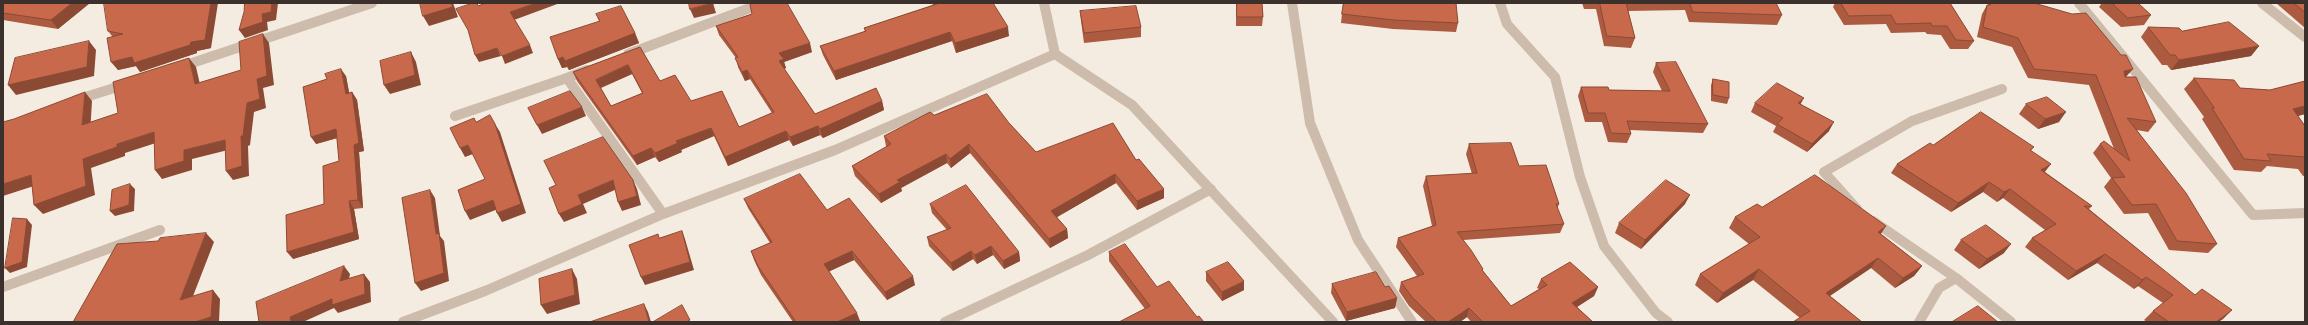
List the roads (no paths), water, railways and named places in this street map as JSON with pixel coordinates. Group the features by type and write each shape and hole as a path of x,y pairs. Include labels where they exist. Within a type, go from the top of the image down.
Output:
{"street":[{"path":"167,71 372,3"},
{"path":"618,59 763,3"},
{"path":"1044,3 1055,54 1132,105 1333,322"},
{"path":"1292,3 1310,123 1358,240 1412,322"},
{"path":"1500,3 1507,24 1555,77 1580,177 1604,246 1656,314 1668,322"},
{"path":"2079,3 2253,215 2305,213"},
{"path":"2262,3 2305,37"},
{"path":"402,322 485,291 663,214 835,150 1055,54"},
{"path":"455,116 596,67"},
{"path":"567,78 663,214"},
{"path":"70,102 137,81"},
{"path":"2002,89 1912,121 1824,172 1859,211 1956,278 2011,322"},
{"path":"945,322 1088,256 1211,189"},
{"path":"3,287 160,230"},
{"path":"1919,322 1939,288 1956,278"}]}
